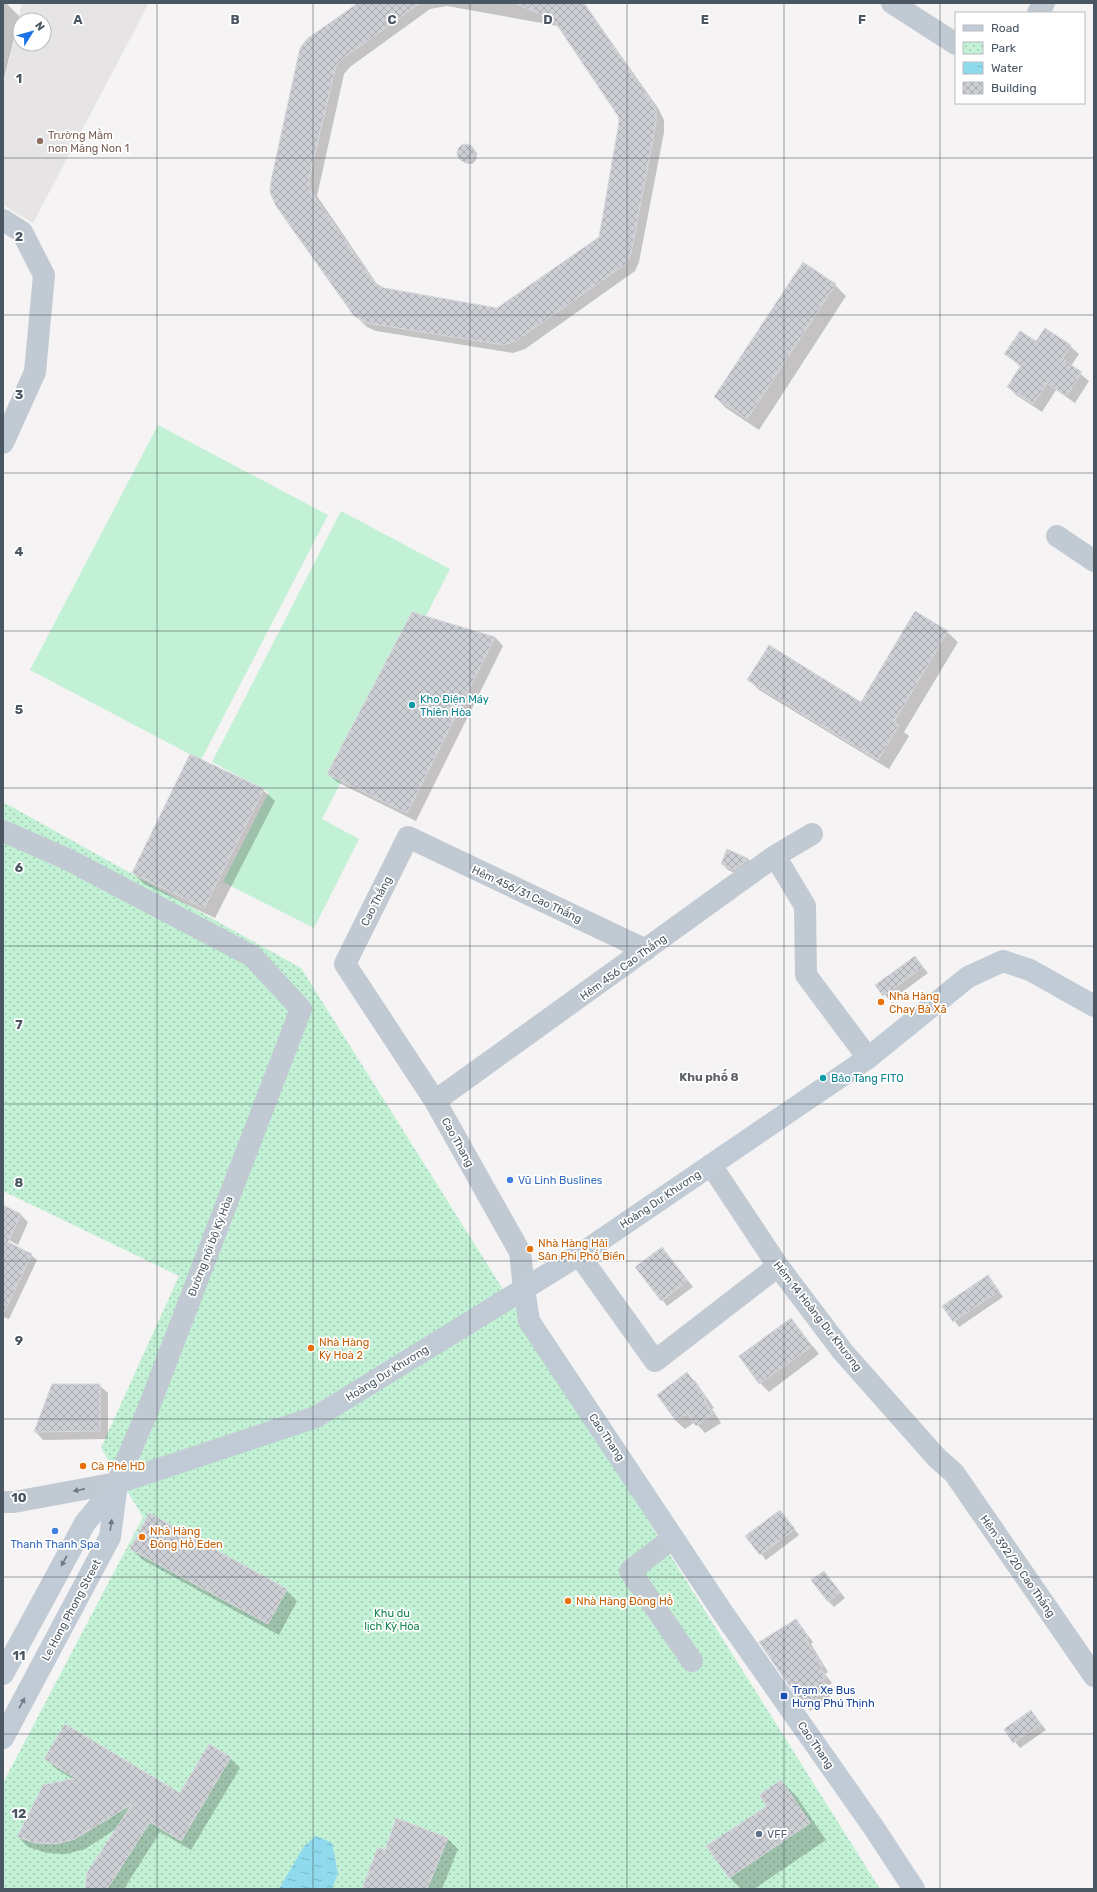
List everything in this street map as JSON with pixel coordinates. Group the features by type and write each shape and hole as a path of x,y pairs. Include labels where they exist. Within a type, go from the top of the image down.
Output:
{"street":[{"path":"892,3 955,43"},
{"path":"1039,12 1044,3"},
{"path":"3,220 22,232 44,275 35,372 3,443"},
{"path":"1057,536 1094,561"},
{"name":"Đường nội bộ Kỳ Hòa","path":"3,831 66,859 252,956 301,1009 150,1404 118,1483"},
{"name":"Hẻm 456 Cao Thắng","path":"435,1101 775,856 812,834"},
{"name":"Hẻm 456/31 Cao Thắng","path":"408,837 646,950"},
{"name":"Cao Thang","path":"408,837 345,964 435,1101 520,1252 524,1288 530,1321 723,1613 874,1828 914,1889"},
{"path":"775,856 805,906 806,975 868,1058"},
{"name":"Hoàng Dư Khương","path":"118,1483 316,1417 579,1255 868,1058 968,977 1003,962 1030,970 1094,1006"},
{"name":"Hẻm 14 Hoàng Dư Khương","path":"711,1164 778,1266 852,1362 937,1458"},
{"path":"579,1255 655,1361 778,1266"},
{"name":"Hẻm 392/20 Cao Thắng","path":"937,1458 954,1474 1094,1676"},
{"path":"3,1502 28,1500 118,1483"},
{"path":"3,1674 85,1523 118,1483"},
{"name":"Le Hong Phong Street","path":"3,1738 110,1537 118,1483"},
{"path":"673,1538 630,1571 692,1661"}],"shaded area":[{"name":"Trường Mầm non Măng Non 1","path":"22,3 149,3 33,223 3,205 3,76 12,41 12,52 52,52 52,12 20,12"}],"green space":[{"path":"158,425 328,515 201,760 30,670"},
{"path":"341,511 450,569 322,819 359,839 314,928 223,882 269,792 212,762"},
{"name":"Khu du lịch Kỳ Hòa","path":"3,802 301,968 880,1889 3,1889 3,1783 143,1517 101,1448 179,1276 3,1191"}],"water":[{"path":"316,1836 332,1843 338,1873 332,1889 279,1889 304,1846"}],"building":[{"path":"358,3 420,3 342,59 336,65 309,179 309,187 312,194 375,283 384,288 497,308 599,237 619,122 618,116 555,22 550,18 515,3 584,3 653,104 656,111 656,123 631,253 627,263 517,340 504,345 367,323 354,316 276,206 270,189 300,48 307,39"},
{"path":"462,144 470,144 475,149 473,160 470,162 462,162 457,157 457,149"},
{"path":"803,262 836,284 747,419 714,397"},
{"path":"1045,328 1071,345 1062,359 1082,372 1066,396 1047,383 1033,404 1007,387 1021,365 1004,354 1020,331 1036,341"},
{"path":"915,611 948,631 894,722 899,725 878,760 747,680 769,645 861,702"},
{"name":"Kho Điện Máy Thiên Hòa","path":"412,612 495,637 407,813 327,774"},
{"path":"190,754 264,789 204,908 132,873"},
{"path":"727,849 749,859 734,870 721,864"},
{"path":"915,956 923,967 883,996 875,985"},
{"path":"3,1205 21,1214 8,1242 32,1254 3,1314"},
{"path":"662,1247 688,1281 661,1301 635,1267"},
{"path":"988,1275 999,1291 953,1322 942,1306"},
{"path":"791,1318 812,1346 759,1384 739,1356"},
{"path":"687,1372 707,1399 704,1400 713,1414 696,1426 687,1413 676,1421 657,1395"},
{"path":"52,1384 100,1384 100,1431 34,1432"},
{"path":"780,1510 795,1529 760,1555 745,1536"},
{"path":"149,1513 287,1589 268,1624 130,1549"},
{"path":"824,1571 840,1592 828,1602 811,1580"},
{"path":"796,1619 808,1636 806,1639 823,1666 820,1668 827,1677 823,1680 829,1689 803,1706 759,1642"},
{"path":"1031,1710 1041,1724 1013,1743 1004,1729"},
{"path":"65,1724 180,1793 209,1744 231,1757 181,1841 150,1822 107,1889 85,1889 87,1873 132,1804 75,1839 56,1844 36,1843 17,1837 43,1785 76,1778 44,1759"},
{"name":"VFF","path":"781,1780 810,1823 729,1878 706,1846 767,1806 759,1795"},
{"path":"396,1818 448,1838 427,1889 362,1889 378,1847 385,1850"}],"place":[{"name":"Trường Mầm non Măng Non 1","path":"40,141"},
{"name":"Kho Điện Máy Thiên Hòa","path":"412,705"},
{"name":"Nhà Hàng Chay Bà Xã","path":"881,1002"},
{"name":"Bảo Tàng FITO","path":"823,1078"},
{"name":"Vũ Linh Buslines","path":"510,1180"},
{"name":"Nhà Hàng Hải Sản Phi Phố Biển","path":"530,1249"},
{"name":"Nhà Hàng Kỳ Hoà 2","path":"311,1348"},
{"name":"Cà Phê HD","path":"83,1466"},
{"name":"Thanh Thanh Spa","path":"55,1531"},
{"name":"Nhà Hàng Đông Hồ Eden","path":"142,1537"},
{"name":"Nhà Hàng Đông Hồ","path":"568,1601"},
{"name":"Trạm Xe Bus Hưng Phú Thịnh","path":"784,1696"},
{"name":"VFF","path":"759,1834"}],"district":[{"name":"Khu phố 8","path":"709,1077"}]}
